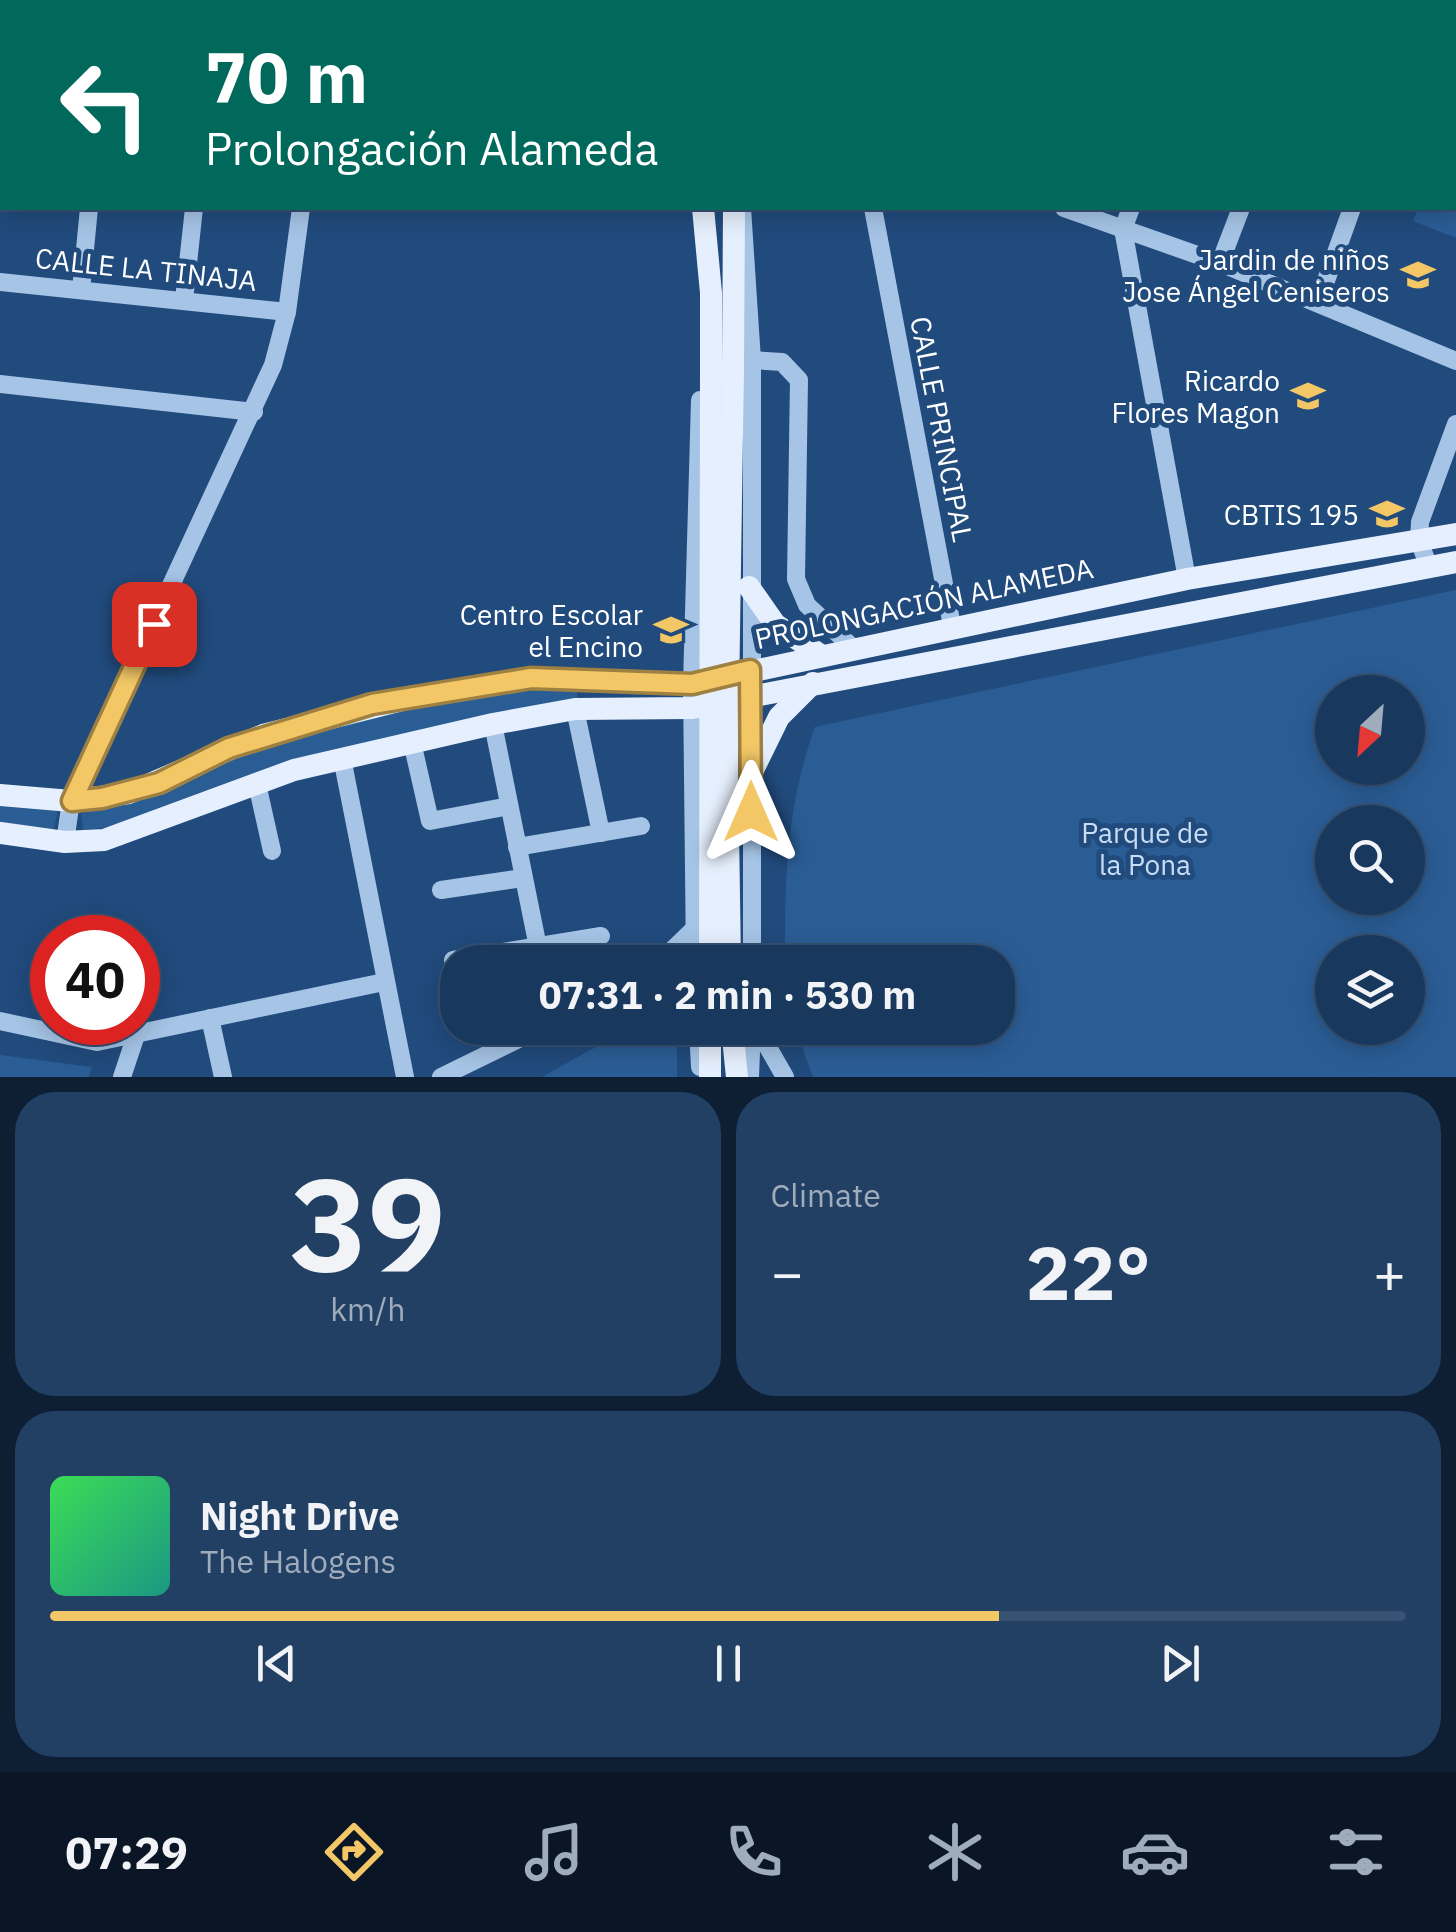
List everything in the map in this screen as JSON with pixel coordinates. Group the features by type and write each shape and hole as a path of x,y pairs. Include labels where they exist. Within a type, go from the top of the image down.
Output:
{"main road":[{"path":"703,210 711,293 732,365 711,945"},
{"path":"730,945 727,764 734,210"},
{"name":"PROLONGACIÓN ALAMEDA","path":"0,795 72,801 116,796 159,783 229,748 372,704 531,678 692,696 750,667 1187,578 1456,534"},
{"name":"PROLONGACIÓN ALAMEDA","path":"0,833 65,842 104,840 257,784 342,758 493,724 574,708 692,696 750,696 1456,562"},
{"path":"749,587 775,624 819,654"},
{"path":"751,767 778,718 812,684"},
{"path":"710,1045 710,1077"},
{"path":"734,1045 737,1077"}],"street":[{"path":"80,290 88,210"},
{"path":"184,300 194,210"},
{"path":"65,842 72,801 254,412 287,312 301,210"},
{"path":"742,210 732,365 749,587 752,945"},
{"name":"CALLE PRINCIPAL","path":"873,210 952,626"},
{"path":"1070,210 1220,263 1456,361"},
{"path":"1130,210 1122,229 1187,578"},
{"path":"1220,263 1240,210"},
{"path":"1318,303 1351,210"},
{"path":"694,945 692,696 704,239"},
{"name":"CALLE LA TINAJA","path":"0,282 287,312"},
{"path":"732,365 782,362 799,380 796,579 807,604 853,648"},
{"path":"0,384 254,412"},
{"path":"1429,567 1418,541 1422,511 1456,424"},
{"path":"694,655 705,666 722,671 750,667"},
{"path":"574,708 601,833"},
{"path":"493,724 537,945"},
{"path":"412,742 430,822 509,806"},
{"path":"692,762 718,745 751,767"},
{"path":"342,758 405,1077"},
{"path":"257,784 272,851"},
{"path":"517,847 641,826"},
{"path":"440,890 524,878"},
{"path":"678,945 694,929"},
{"path":"572,945 601,936"},
{"path":"160,1029 384,982"},
{"path":"210,1018 223,1077"},
{"path":"0,1021 30,1027"},
{"path":"122,1077 132,1045"},
{"path":"440,1077 506,1045"},
{"path":"699,1045 700,1077"},
{"path":"750,1077 753,1045"},
{"path":"765,1045 785,1077"}],"green space":[{"path":"1417,210 1456,210 1456,238 1413,221"},
{"name":"Parque de la Pona","path":"1456,590 1456,1077 813,1077 801,1045 1015,1045 1015,945 785,945 793,814 815,727"},
{"path":"575,684 579,704 113,827 83,830 81,814 327,727 415,707"},
{"path":"0,804 58,810 54,829 0,823"},
{"path":"599,1045 677,1045 677,1077 542,1077"},
{"path":"0,1055 92,1067 89,1077 0,1077"}],"place":[{"name":"Jardin de niños Jose Ángel Ceniseros","path":"1418,275"},
{"name":"Ricardo Flores Magon","path":"1308,396"},
{"name":"CBTIS 195","path":"1387,514"},
{"name":"Centro Escolar el Encino","path":"671,630"}],"route":[{"path":"154,624 72,801 102,798 159,783 263,735 372,704 531,678 692,684 750,670 751,812"}]}
